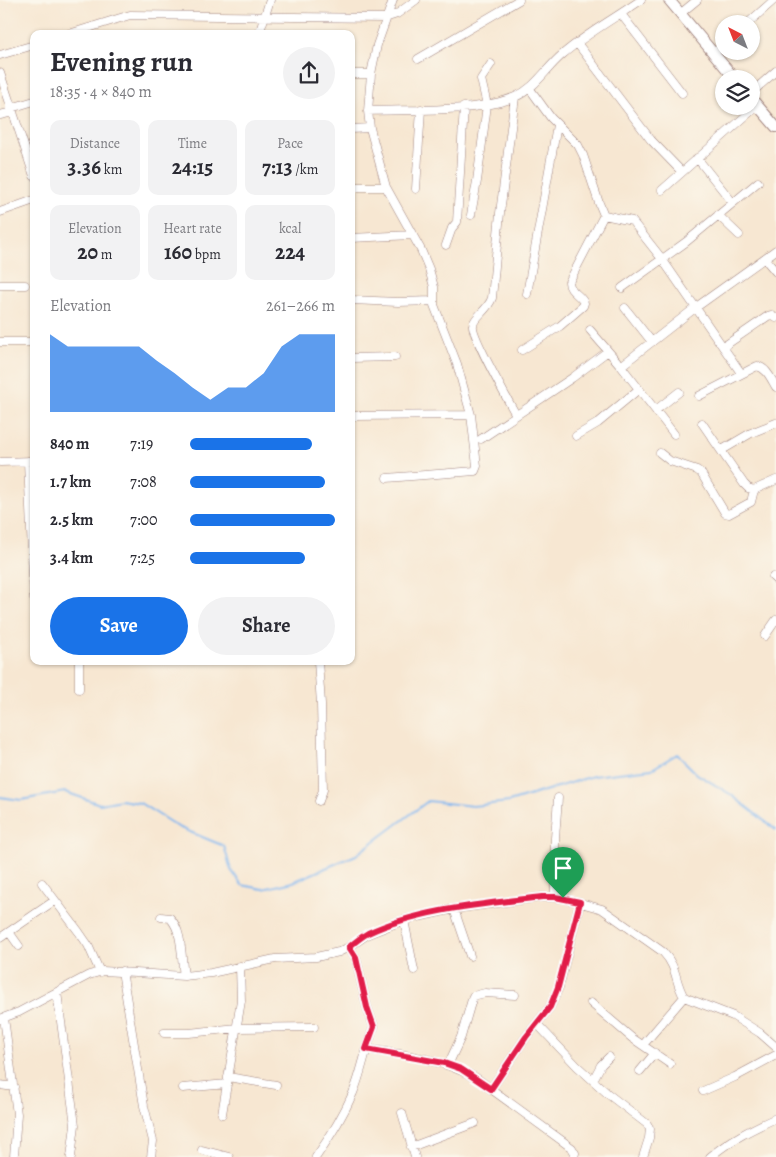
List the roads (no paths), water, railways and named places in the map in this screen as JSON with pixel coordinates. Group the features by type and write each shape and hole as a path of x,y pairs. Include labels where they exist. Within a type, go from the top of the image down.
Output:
{"main road":[{"path":"669,0 727,70"},
{"path":"760,108 776,127"}],"street":[{"path":"260,30 270,0"},
{"path":"387,478 475,471 477,466 471,415 457,364 433,301 434,288 429,269 386,187 370,128 368,110 370,74 385,18 392,0"},
{"path":"82,30 130,15 385,18 397,14 416,0"},
{"path":"418,59 519,0"},
{"path":"368,110 464,107 487,105 514,98 530,89 551,65 577,43 640,0"},
{"path":"680,14 697,0"},
{"path":"757,15 774,0"},
{"path":"622,14 682,92"},
{"path":"577,43 651,140 682,172"},
{"path":"0,55 30,46"},
{"path":"471,215 487,105 481,79 491,64"},
{"path":"760,85 776,71"},
{"path":"0,73 30,155"},
{"path":"355,74 370,74"},
{"path":"522,350 560,326 583,306 582,298 572,290 569,282 604,216 581,150 557,125 530,89"},
{"path":"514,98 492,298 490,306 473,322 472,328 516,415"},
{"path":"0,115 30,103"},
{"path":"446,245 452,228 457,222 464,107"},
{"path":"416,189 421,109"},
{"path":"662,190 740,115"},
{"path":"527,294 557,125"},
{"path":"355,129 370,128"},
{"path":"697,158 733,203"},
{"path":"622,288 686,242 758,182"},
{"path":"355,187 386,187"},
{"path":"0,212 30,201"},
{"path":"718,215 739,235"},
{"path":"604,216 632,221 662,259 741,373"},
{"path":"355,238 412,235"},
{"path":"621,366 776,250"},
{"path":"765,259 776,272"},
{"path":"0,285 25,285"},
{"path":"355,300 433,301"},
{"path":"625,308 652,342"},
{"path":"723,347 768,316 771,315 776,318"},
{"path":"590,330 674,434"},
{"path":"0,342 30,342"},
{"path":"481,439 572,378 608,351"},
{"path":"355,358 395,357"},
{"path":"699,396 757,366 762,367 768,372 776,387"},
{"path":"576,436 598,424 639,389"},
{"path":"656,410 679,392"},
{"path":"355,416 471,415"},
{"path":"702,423 748,488 754,490 776,480"},
{"path":"722,450 751,433 776,423"},
{"path":"660,453 670,461 701,473 725,513 729,514 751,502 754,490"},
{"path":"0,462 30,461"},
{"path":"765,636 776,620"},
{"path":"79,665 79,689"},
{"path":"318,665 323,790 319,801"},
{"path":"555,897 555,838 558,798"},
{"path":"42,883 83,939 100,972"},
{"path":"14,1157 17,1114 2,1018 19,1012 89,975 100,972 122,971 184,976 211,973 275,959 316,957 338,952 368,934 404,920 454,909 509,901 555,897 602,909 663,952 675,970 679,988 684,997 733,1016 760,1033 776,1047"},
{"path":"0,938 54,900"},
{"path":"491,1089 526,1037 550,1007 558,987 580,902"},
{"path":"454,909 470,956"},
{"path":"161,917 170,918 175,923 184,976"},
{"path":"404,920 414,970"},
{"path":"8,932 19,946"},
{"path":"317,1157 353,1093 374,1027 367,1007 356,958 349,947"},
{"path":"222,1114 241,1001 240,966"},
{"path":"122,971 144,1106 154,1141 151,1157"},
{"path":"57,992 75,1125 71,1157"},
{"path":"448,1065 461,1037 473,996 485,993 515,995"},
{"path":"644,1045 684,997"},
{"path":"591,1002 632,1038 670,1064"},
{"path":"537,1024 593,1080 647,1124 650,1129 649,1138 643,1157"},
{"path":"164,1032 237,1028 314,1027"},
{"path":"366,1049 432,1060 461,1069 572,1148 576,1153 574,1157"},
{"path":"640,1071 655,1053"},
{"path":"703,1091 734,1077 776,1054"},
{"path":"593,1080 601,1065 609,1057"},
{"path":"184,1088 228,1081 276,1085"},
{"path":"0,1085 14,1087"},
{"path":"402,1113 415,1157"},
{"path":"710,1157 721,1147 739,1136 776,1118"},
{"path":"411,1147 475,1123"},
{"path":"202,1150 229,1157"}],"waterway":[{"path":"0,797 21,800 65,792 100,804 121,800 140,803 178,827 224,846 231,870 242,885 263,889 293,882 356,855 428,801 473,806 509,802 593,776 652,769 677,754 697,774 730,794 776,830"}]}
